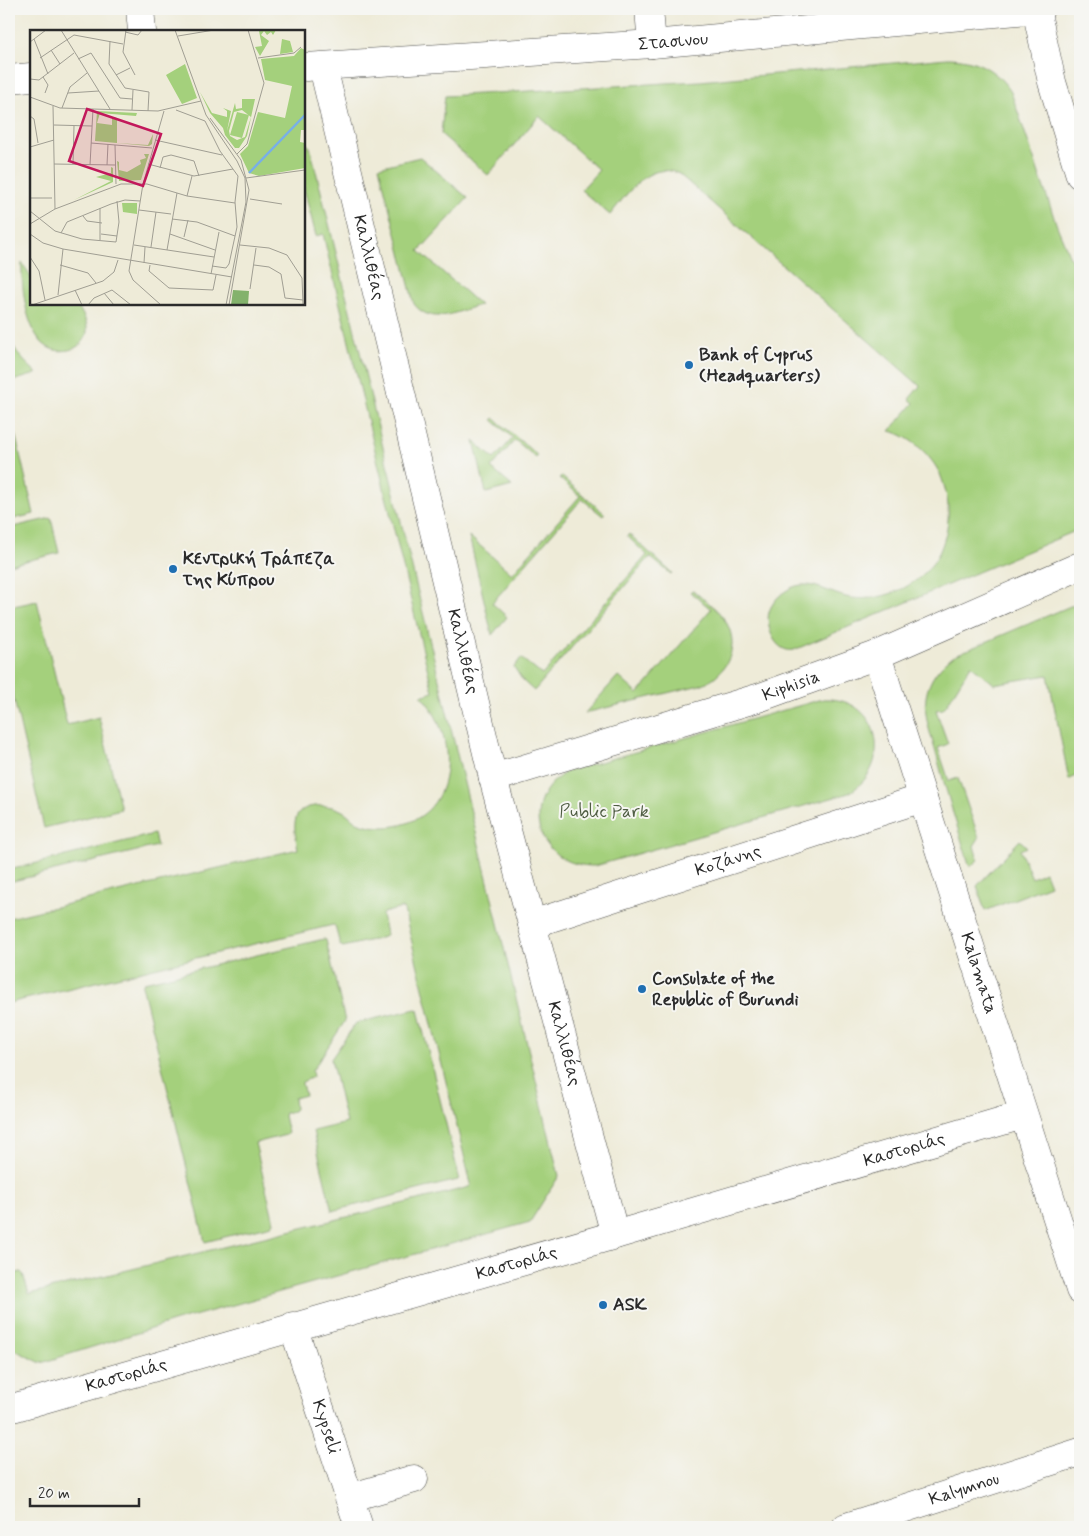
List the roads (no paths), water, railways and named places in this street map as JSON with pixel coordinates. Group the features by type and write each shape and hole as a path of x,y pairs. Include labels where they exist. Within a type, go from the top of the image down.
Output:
{"street":[{"path":"140,9 142,30"},
{"path":"649,9 652,44"},
{"path":"1036,9 1052,82 1080,175"},
{"name":"Στασινου","path":"313,67 652,44 1040,9"},
{"name":"Καλλιθέας","path":"313,67 493,778 615,1235"},
{"path":"9,79 30,77"},
{"name":"Kiphisia","path":"493,778 761,697 877,655 1080,566"},
{"name":"Kalamata","path":"877,655 1080,1290"},
{"name":"Κοζάνης","path":"532,924 923,798"},
{"name":"Καστοριάς","path":"9,1409 615,1235 1023,1115"},
{"name":"Kypseli","path":"293,1326 359,1527"},
{"name":"Kalymnou","path":"846,1527 1080,1452"},
{"path":"349,1498 414,1479"}],"place":[{"name":"Bank of Cyprus (Headquarters)","path":"689,365"},
{"name":"Κεντρική Τράπεζα της Κύπρου","path":"173,569"},
{"name":"Consulate of the Republic of Burundi","path":"642,989"},
{"name":"ASK","path":"603,1305"}],"park label":[{"name":"Public Park","path":"604,812"}]}
